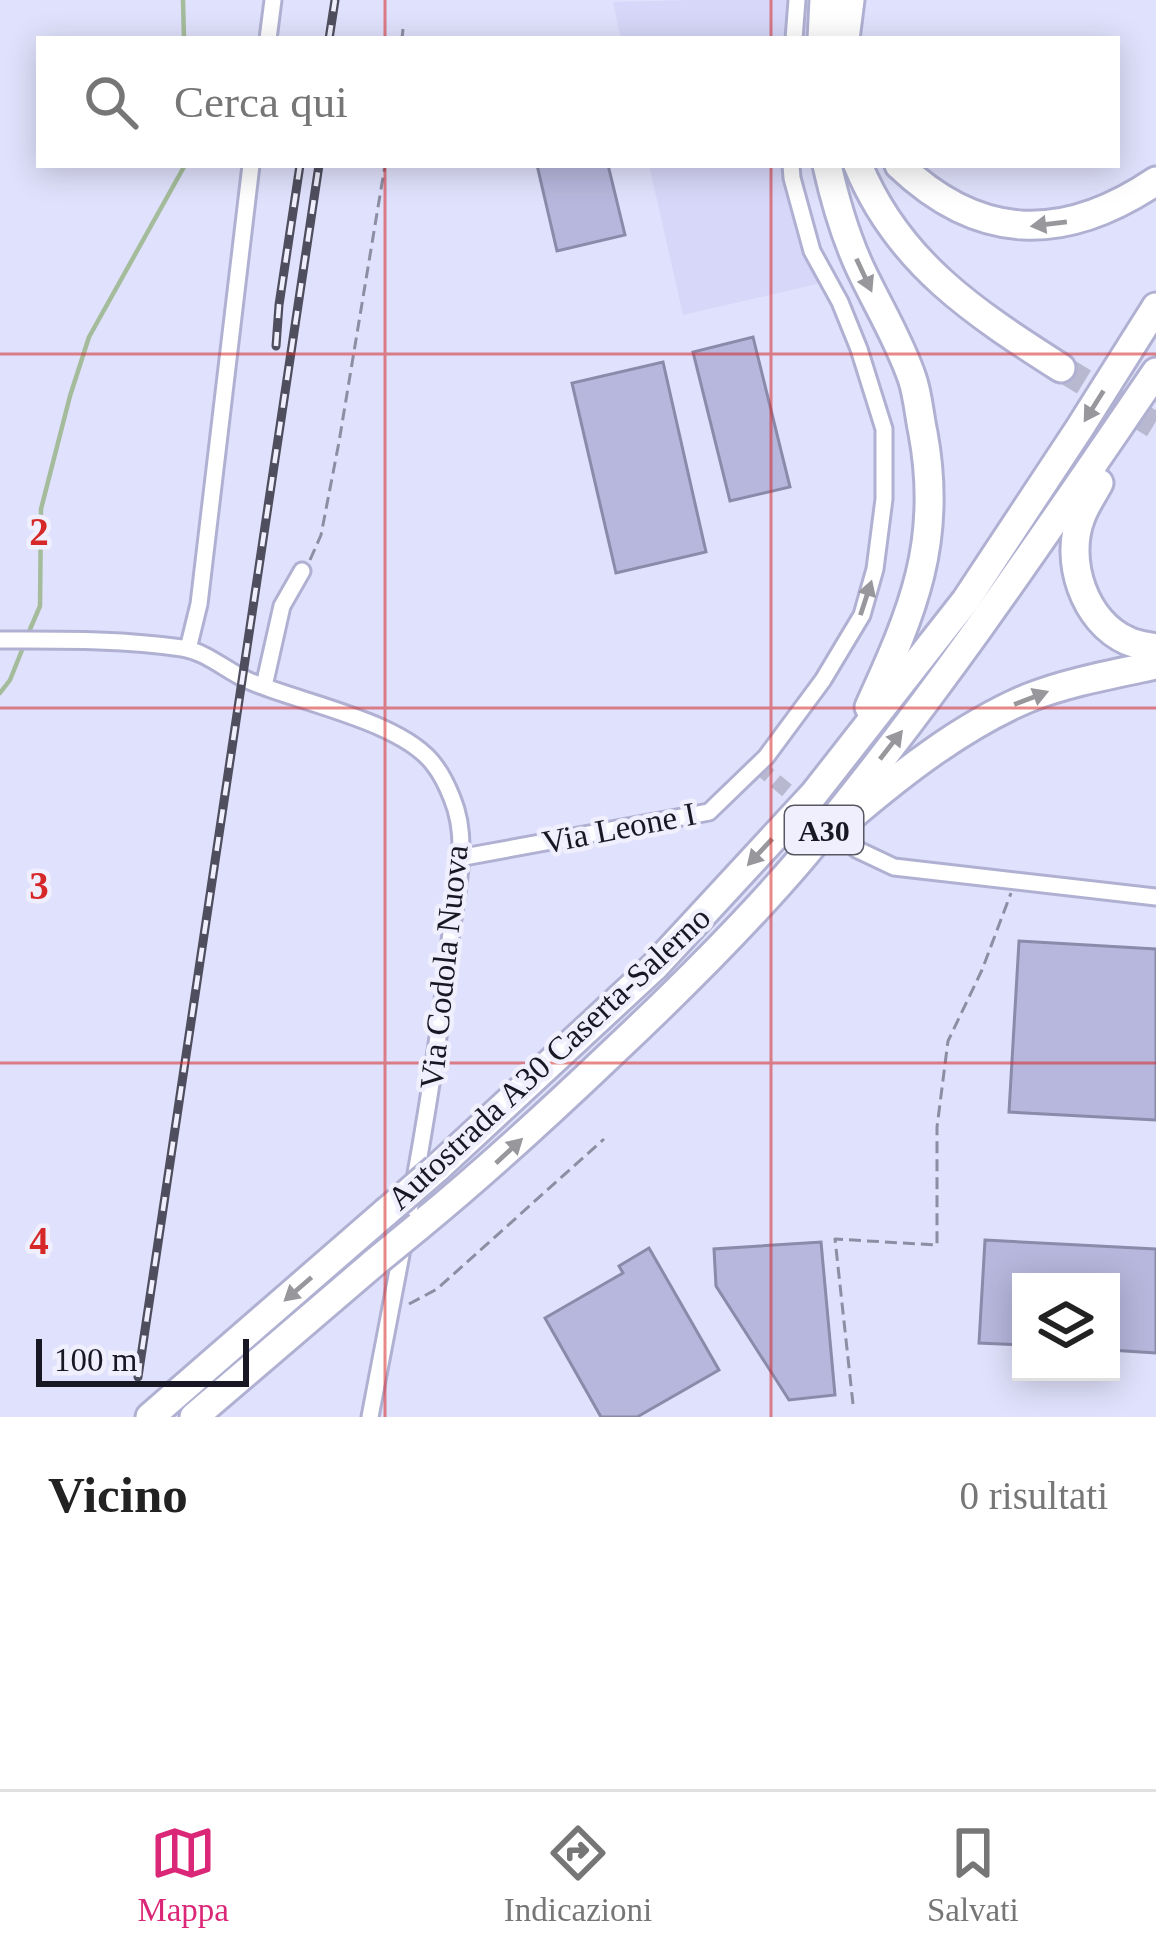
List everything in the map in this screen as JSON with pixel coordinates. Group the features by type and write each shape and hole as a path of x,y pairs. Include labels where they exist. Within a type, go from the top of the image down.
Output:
{"highway":[{"path":"814,794 868,707 901,636 920,578 931,514 913,382 852,249 828,168"},
{"path":"860,168 880,209 945,287 1061,368"},
{"path":"902,168 966,214 1028,226 1067,222 1135,195 1156,181"},
{"name":"Autostrada A30 Caserta-Salerno","path":"150,1417 436,1169 655,966 814,794 966,600 1156,307"},
{"path":"1156,373 1080,519 1075,559 1090,607 1103,623 1126,640 1156,648"},
{"name":"Autostrada A30 Caserta-Salerno","path":"194,1417 499,1161 686,983 799,861 994,609 1156,373"},
{"path":"799,861 872,799 988,716 1033,696 1156,665"}],"street":[{"path":"268,36 273,0"},
{"path":"794,36 796,0"},
{"path":"188,649 199,604 251,168"},
{"name":"Via Leone I","path":"464,857 709,812 758,766 823,680 862,615 875,569 884,499 884,429 840,302 812,251 791,168"},
{"path":"264,686 282,606 302,571"},
{"name":"Via Codola Nuova","path":"0,640 86,639 188,649 243,679 384,730 434,764 454,802 464,857 456,883 430,1099 370,1417"},
{"path":"856,849 894,867 1156,897"}],"path":[{"path":"402,36 403,28"},
{"path":"302,571 321,535 384,168"},
{"path":"854,1404 835,1239 937,1245 937,1127 947,1041 982,970 1016,880"},
{"path":"392,1307 410,1304 437,1289 604,1139"}],"shaded area":[{"path":"789,0 784,36 620,36 613,2"},
{"path":"650,168 782,168 801,246 821,283 683,315"}],"building":[{"path":"538,168 609,168 625,235 557,251"},
{"path":"753,337 790,487 730,501 693,352"},
{"path":"663,362 706,552 616,573 572,383"},
{"path":"1019,941 1156,949 1156,1120 1009,1112"},
{"path":"985,1240 1156,1249 1156,1353 1120,1351 1120,1273 1012,1273 1012,1345 979,1343"},
{"path":"821,1242 835,1395 789,1400 716,1286 714,1249"},
{"path":"649,1248 719,1370 637,1417 601,1417 545,1318 623,1273 619,1266"}],"waterway":[{"path":"183,0 184,36"},
{"path":"28,634 40,606 41,509 89,337 183,168"},
{"path":"0,693 24,645"}],"tunnel":[{"path":"1061,368 1156,426"},
{"path":"758,766 856,849"}],"railway":[{"path":"329,36 335,0"},
{"path":"276,346 300,168"},
{"path":"138,1377 319,168"}]}
